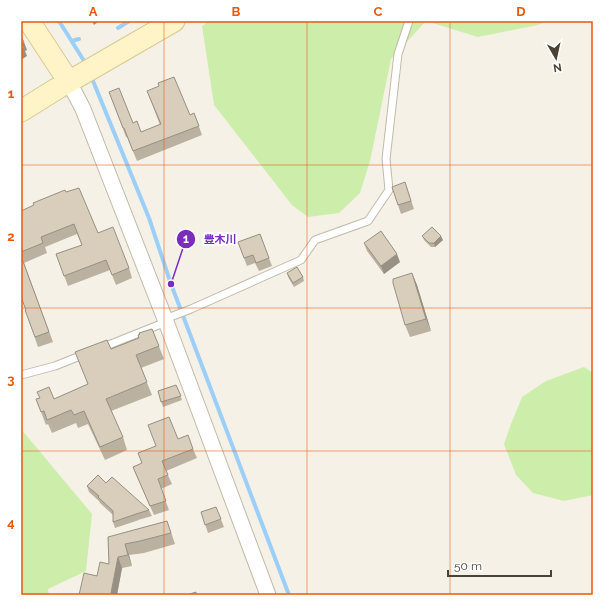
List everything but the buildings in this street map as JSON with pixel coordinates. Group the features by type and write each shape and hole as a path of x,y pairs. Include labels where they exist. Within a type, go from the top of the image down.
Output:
{"street":[{"path":"29,21 74,79 83,109 168,319 268,595"},
{"path":"21,111 174,21"}],"lane":[{"path":"21,375 55,366 191,309 301,260 315,240 368,221 389,190 386,159 396,69 398,54 409,21"}],"green space":[{"path":"209,21 426,21 391,59 370,161 360,193 339,213 308,217 292,205 214,105 202,26"},
{"path":"426,21 548,21 538,25 478,37"},
{"path":"584,367 593,373 593,495 564,501 533,493 516,475 504,444 511,424 522,397 546,381"},
{"path":"21,429 92,514 86,571 48,589 49,595 21,595"}],"waterway":[{"path":"59,21 86,64"},
{"path":"118,28 129,21"},
{"path":"72,41 79,39"},
{"path":"91,76 149,218 171,284 289,595"}],"place":[{"name":"豊木川","path":"171,284"}]}
